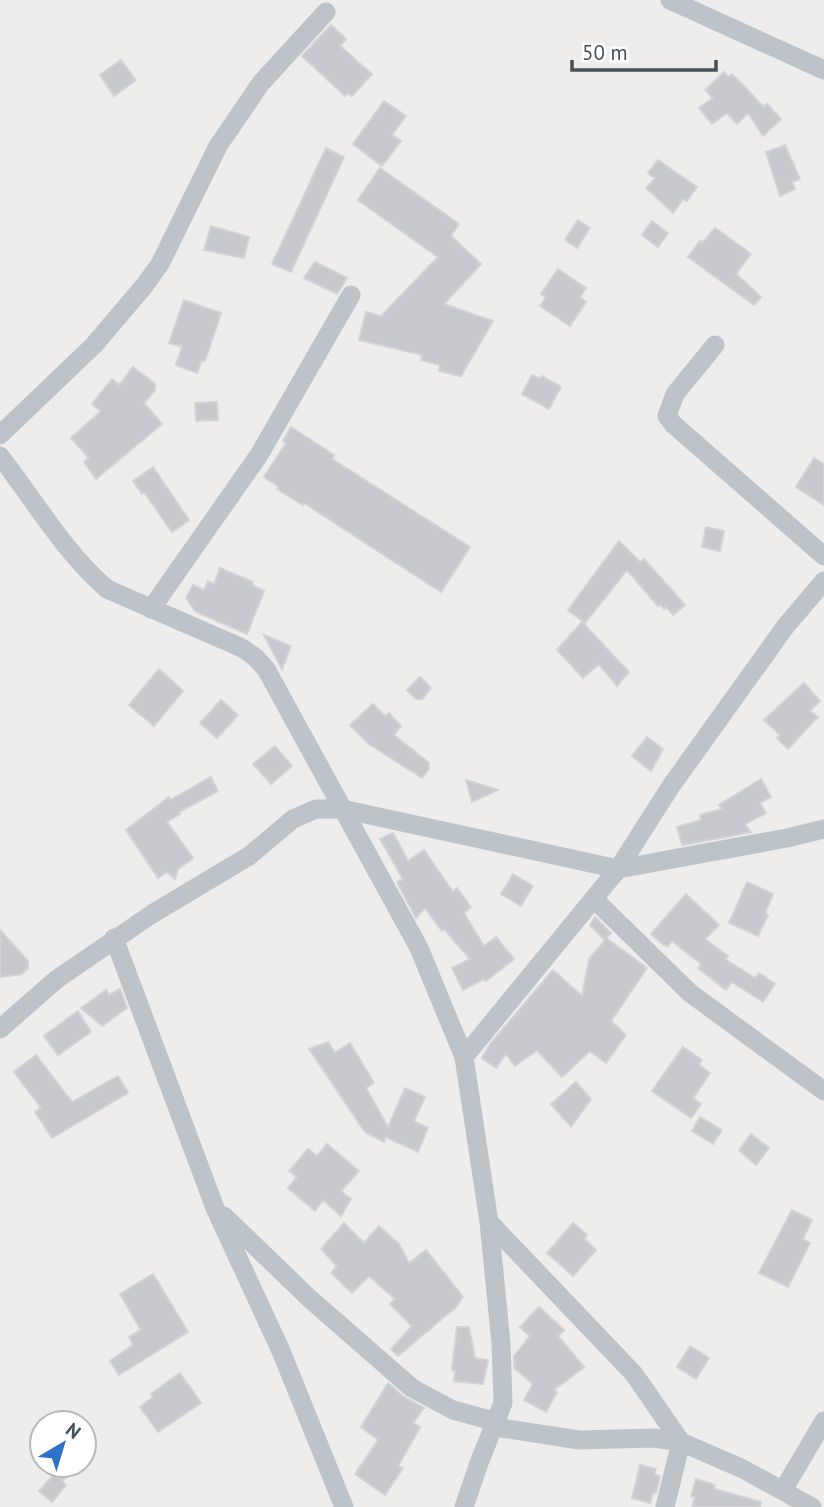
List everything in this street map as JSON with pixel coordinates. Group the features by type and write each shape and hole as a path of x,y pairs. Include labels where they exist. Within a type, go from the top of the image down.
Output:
{"street":[{"path":"670,0 824,70"},
{"path":"0,435 94,345 144,286 160,264 218,146 261,83 326,12"},
{"path":"151,609 259,455 351,295"},
{"path":"715,345 675,394 667,416 824,556"},
{"path":"0,456 66,546 107,589 242,648 266,669 419,948 464,1059 489,1222 501,1343 503,1403 464,1507"},
{"path":"464,1059 618,869 671,786 785,627 824,581"},
{"path":"0,1029 57,979 114,938 249,856 293,819 316,809 342,808 618,869 824,829"},
{"path":"464,1059 618,869"},
{"path":"594,899 690,993 824,1091"},
{"path":"114,938 215,1208 281,1350 344,1507"},
{"path":"215,1208 309,1298 412,1388 453,1410 496,1424 579,1440 654,1438 681,1442 783,1490 812,1507"},
{"path":"489,1222 634,1374 681,1442 665,1507"},
{"path":"783,1490 824,1421"}],"building":[{"path":"331,25 346,39 340,46 372,74 352,96 348,93 345,96 302,56"},
{"path":"121,60 136,80 114,96 100,75"},
{"path":"724,72 728,77 732,74 764,107 767,104 781,119 763,136 748,113 737,124 727,113 712,124 699,108 713,98 705,90"},
{"path":"384,101 406,116 392,135 401,141 382,166 353,144"},
{"path":"785,145 800,179 792,182 795,189 780,196 766,152"},
{"path":"326,148 344,157 291,272 272,264"},
{"path":"658,160 697,187 687,201 683,199 673,213 646,188 655,178 648,173"},
{"path":"380,168 459,224 451,236 481,264 444,304 493,321 461,376 439,371 440,365 421,360 422,355 359,340 366,312 381,316 438,257 358,200"},
{"path":"578,220 590,228 577,248 565,240"},
{"path":"652,221 668,233 658,247 642,235"},
{"path":"211,226 249,237 244,258 204,250"},
{"path":"715,228 751,254 736,274 761,297 754,305 688,257 700,241 702,243"},
{"path":"315,262 347,278 337,294 304,278"},
{"path":"558,269 586,288 580,297 586,302 570,326 540,306 546,297 541,294"},
{"path":"184,300 221,313 205,361 202,360 197,373 176,365 182,347 169,343"},
{"path":"133,367 155,384 155,390 144,403 162,424 96,479 84,462 89,458 71,438 101,411 92,404 112,379 119,385"},
{"path":"532,375 540,379 542,376 561,387 549,409 522,394"},
{"path":"217,402 218,420 196,421 195,403"},
{"path":"291,427 334,455 332,459 470,547 441,592 304,503 303,505 277,489 279,487 264,477 286,443 283,441"},
{"path":"814,458 824,464 824,505 796,487"},
{"path":"153,467 189,520 172,532 133,481"},
{"path":"706,527 724,531 720,551 702,547"},
{"path":"619,541 640,562 644,559 685,605 673,615 666,607 664,609 660,604 658,606 627,570 585,623 568,610"},
{"path":"220,568 253,582 252,585 264,591 247,634 196,612 186,598 193,585 204,590 208,581 214,584"},
{"path":"582,622 629,672 617,686 599,664 583,678 557,650"},
{"path":"264,635 291,646 282,669"},
{"path":"159,669 183,691 154,726 129,705"},
{"path":"420,677 431,688 422,699 416,699 407,690"},
{"path":"804,683 820,701 810,711 818,717 788,749 777,738 780,735 764,720"},
{"path":"221,700 238,715 217,738 200,723"},
{"path":"373,704 385,716 389,713 401,726 394,735 429,763 429,769 422,778 369,744 350,725"},
{"path":"647,737 663,749 651,771 632,756"},
{"path":"275,746 292,766 271,784 253,764"},
{"path":"211,777 218,791 179,812 180,814 167,822 193,858 178,869 175,879 167,872 158,878 126,830 169,797 170,800"},
{"path":"761,779 771,797 760,803 766,813 745,824 751,832 682,845 677,827 701,820 700,815 722,809 719,805"},
{"path":"466,780 498,790 472,802"},
{"path":"393,833 408,861 424,850 453,892 457,888 471,907 464,913 484,946 496,937 514,959 486,981 484,979 463,990 452,968 470,959 444,929 442,931 425,908 416,918 397,882 403,879 380,839"},
{"path":"513,874 533,886 521,906 501,894"},
{"path":"747,882 773,894 765,913 768,915 758,936 729,923"},
{"path":"686,894 719,925 705,939 728,956 725,959 755,978 759,973 775,984 763,1002 732,982 726,990 698,968 701,964 672,941 668,946 664,945 651,934"},
{"path":"595,917 611,933 606,938 647,968 611,1021 626,1035 606,1063 590,1051 562,1077 537,1050 515,1066 506,1054 496,1068 482,1058 491,1043 553,970 582,996 589,959 605,940 590,925"},
{"path":"0,930 28,961 28,968 22,974 0,977"},
{"path":"120,989 127,1008 102,1026 81,1008 106,990 109,995"},
{"path":"78,1011 91,1032 58,1055 44,1036"},
{"path":"328,1042 335,1053 350,1043 374,1083 366,1088 388,1127 405,1088 425,1097 414,1121 428,1128 418,1152 386,1137 384,1142 365,1132 309,1049"},
{"path":"683,1047 702,1060 699,1065 710,1073 693,1098 701,1104 691,1118 652,1091"},
{"path":"36,1055 72,1102 118,1076 128,1093 52,1138 35,1112 41,1108 14,1072"},
{"path":"576,1082 591,1099 571,1127 551,1104"},
{"path":"700,1117 722,1130 713,1144 692,1131"},
{"path":"751,1134 769,1148 756,1165 739,1150"},
{"path":"327,1144 359,1171 341,1191 351,1199 341,1216 323,1200 315,1211 288,1188 297,1177 289,1171 308,1149 317,1156"},
{"path":"792,1210 812,1220 803,1239 810,1243 788,1287 759,1273"},
{"path":"344,1223 364,1243 379,1226 399,1244 409,1263 426,1250 463,1297 456,1307 398,1356 391,1349 412,1326 390,1304 395,1299 369,1276 352,1293 331,1273 337,1266 321,1249"},
{"path":"573,1223 587,1235 584,1239 596,1250 573,1276 547,1253"},
{"path":"153,1274 188,1332 119,1375 110,1361 133,1345 129,1337 141,1330 120,1294"},
{"path":"539,1307 564,1330 558,1336 584,1367 554,1390 557,1392 546,1412 524,1400 533,1384 514,1368 514,1356 530,1336 520,1327"},
{"path":"457,1327 469,1327 475,1358 488,1360 483,1384 454,1381 455,1371 452,1370"},
{"path":"690,1346 709,1358 696,1379 677,1367"},
{"path":"180,1373 201,1403 158,1432 140,1407 153,1397 151,1394"},
{"path":"388,1383 404,1397 424,1408 413,1423 420,1427 398,1466 403,1468 385,1495 355,1474 378,1440 361,1427"},
{"path":"640,1465 656,1469 654,1474 660,1476 656,1493 653,1492 650,1503 632,1498"},
{"path":"50,1479 64,1479 62,1481 66,1485 52,1502 39,1491"},
{"path":"696,1479 715,1485 714,1489 761,1502 760,1507 692,1507 695,1497 691,1496"}]}
